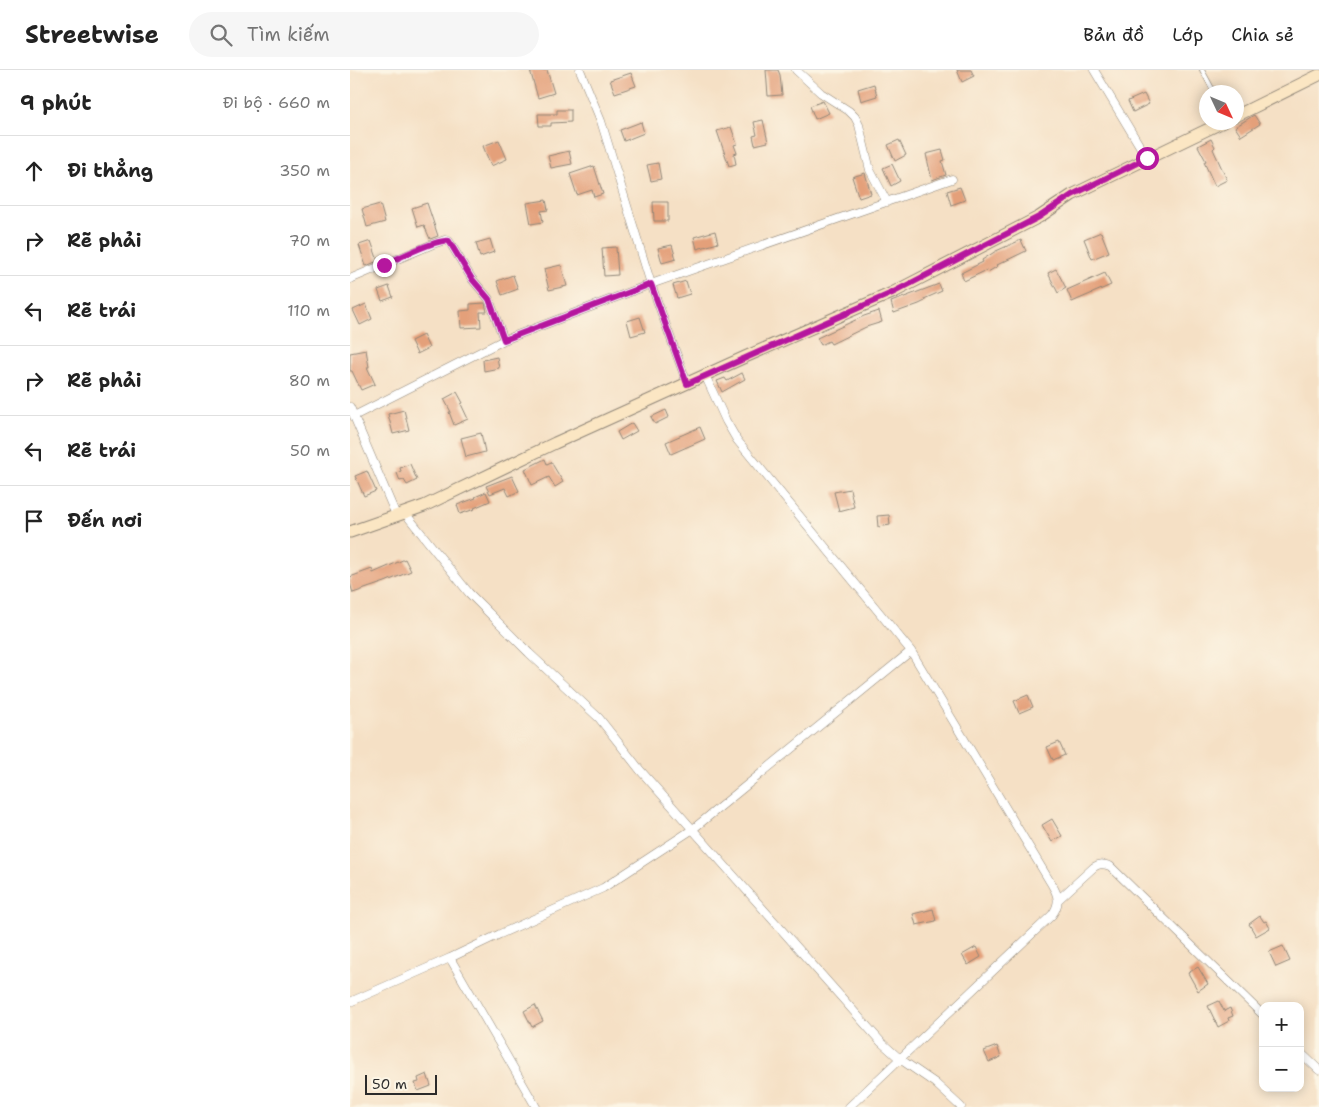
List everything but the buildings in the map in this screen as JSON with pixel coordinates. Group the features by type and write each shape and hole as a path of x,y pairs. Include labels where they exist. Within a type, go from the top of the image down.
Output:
{"main road":[{"path":"1244,112 1319,75"},
{"path":"350,532 424,506 705,375 892,293 1039,217 1072,195 1206,130"}],"street":[{"path":"580,70 601,121 651,284 687,384"},
{"path":"796,70 821,93 848,110 855,117 859,125 870,170 887,202"},
{"path":"1094,70 1147,158"},
{"path":"354,416 504,340 651,284 952,179"},
{"path":"350,279 433,244 445,240 449,241 472,279 489,299 504,340"},
{"path":"705,375 726,421 738,440 911,651 1058,898 1056,910 1052,915 849,1107"},
{"path":"350,407 401,514 469,593 529,653 599,718 640,770 866,1025 900,1059 935,1082 961,1107"},
{"path":"350,1002 603,888 693,829 911,651"},
{"path":"1058,898 1094,867 1099,864 1110,866 1259,1011"},
{"path":"450,958 536,1107"},
{"path":"1304,1056 1319,1070"}],"lane":[{"path":"1202,70 1210,85"}],"route":[{"path":"384,265 433,244 445,240 449,241 472,279 489,299 504,340 651,284 687,384 892,293 1039,217 1072,195 1147,158"}]}
